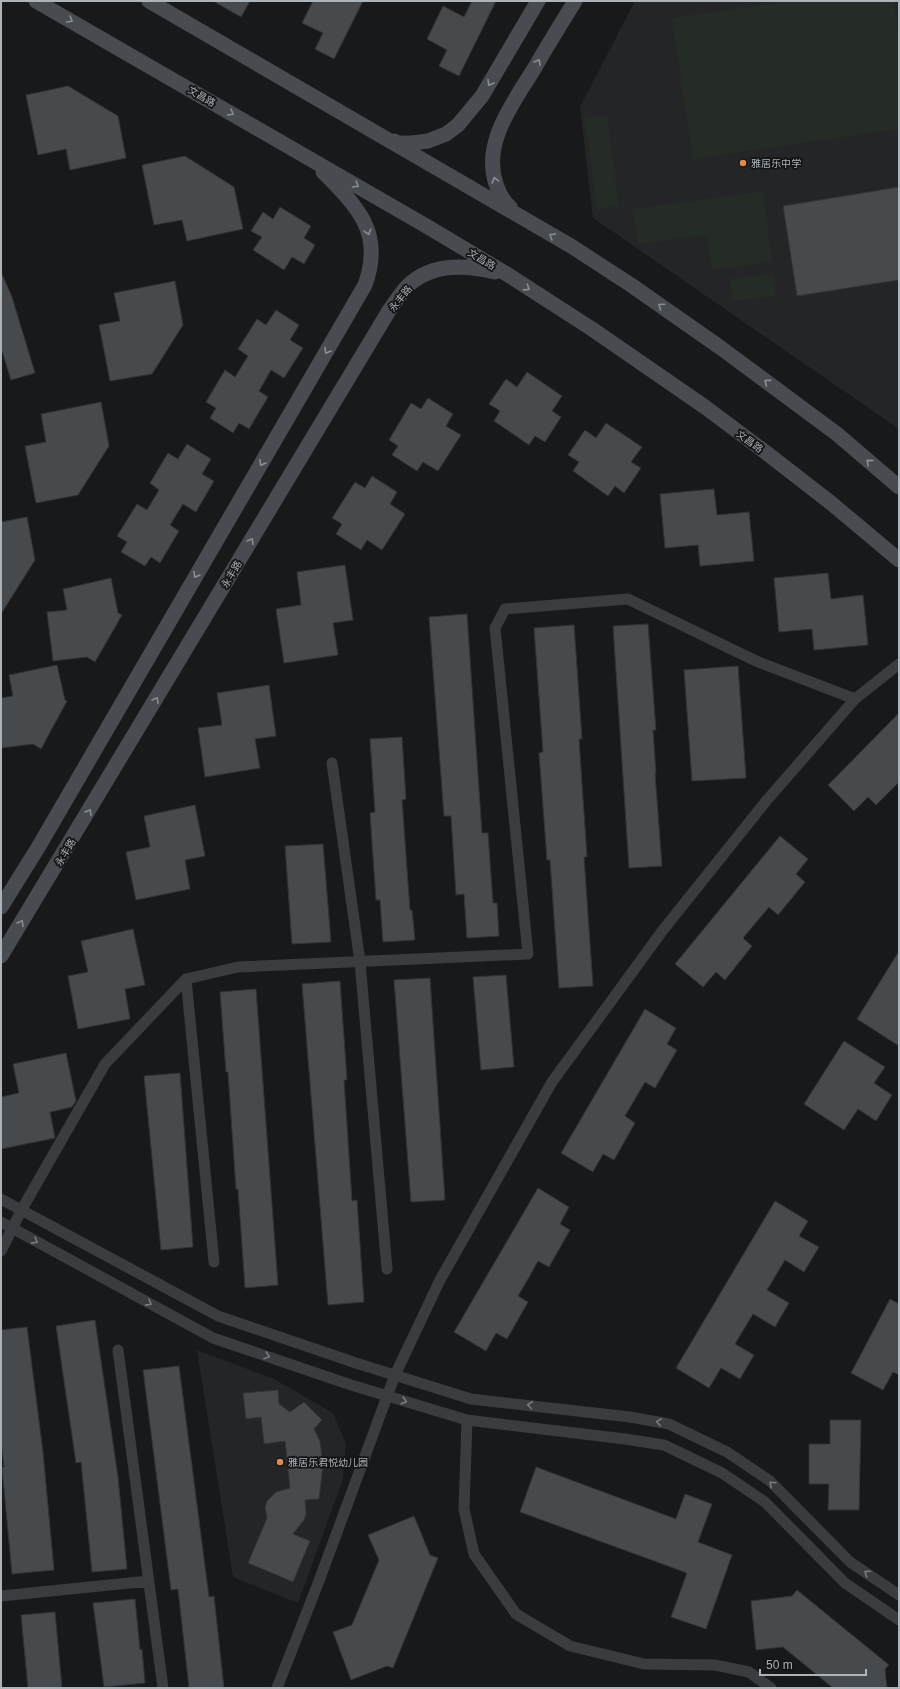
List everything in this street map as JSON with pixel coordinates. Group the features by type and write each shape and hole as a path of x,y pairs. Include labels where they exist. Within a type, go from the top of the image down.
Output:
{"street":[{"name":"文昌路","path":"36,1 310,158 510,276 592,329 705,407 831,502 899,560"},
{"path":"149,1 526,220 631,285 715,343 837,434 899,487"},
{"path":"378,134 398,143 412,143 446,134 458,124 482,96 538,1"},
{"path":"526,220 506,204 498,193 493,178 491,160 495,143 509,110 575,1"},
{"path":"1,908 39,846 365,285 370,272 372,258 371,242 367,227 359,211 346,194 310,158"},
{"name":"永丰路","path":"1,956 390,308 411,283 422,276 442,269 465,267 480,268 510,276"},
{"path":"1,1251 22,1209 105,1064 186,979 238,968 528,954 495,628 505,609 628,599 756,661 855,700"},
{"path":"277,1688 319,1581 394,1375 440,1280 552,1082 663,930 767,800 855,700 899,664"},
{"path":"332,763 360,962 387,1269"},
{"path":"186,979 214,1262"},
{"path":"1,1199 218,1316 394,1375 472,1398 630,1417 669,1424 727,1452 770,1481 850,1562 899,1595"},
{"path":"1,1222 213,1338 387,1396 466,1420 664,1445 722,1473 765,1502 845,1583 899,1620"},
{"path":"118,1350 163,1688"},
{"path":"466,1420 464,1508 474,1554 516,1614 570,1646 644,1664 715,1665 749,1672 771,1688"},
{"path":"1,1596 149,1581"}],"shaded area":[{"name":"雅居乐中学","path":"635,1 899,1 899,429 593,218 580,107"},
{"path":"787,1 894,1 899,38 899,129 693,159 672,18"},
{"path":"607,115 619,206 597,209 585,118"},
{"path":"763,191 772,262 712,270 707,235 638,244 633,209"},
{"path":"773,273 776,296 733,301 730,279"},
{"name":"雅居乐君悦幼儿园","path":"197,1350 274,1379 333,1413 346,1444 343,1479 298,1603 233,1577"}],"building":[{"path":"213,1 250,1 241,17"},
{"path":"313,1 363,1 334,59 315,49 323,33 302,23"},
{"path":"472,1 496,1 459,76 439,66 447,50 427,39 443,6 464,17"},
{"path":"68,86 118,116 126,158 70,170 66,149 38,155 26,95"},
{"path":"185,156 234,187 243,229 187,241 182,220 154,225 142,165"},
{"path":"899,187 899,280 797,296 783,206"},
{"path":"280,207 311,226 304,238 315,245 304,264 292,257 284,270 253,250 262,237 251,231 263,212 273,219"},
{"path":"1,272 12,297 35,373 11,380 1,348"},
{"path":"175,281 183,325 152,374 110,381 99,325 120,321 114,293"},
{"path":"276,310 299,325 290,340 303,348 284,378 271,370 259,391 268,397 249,429 239,423 233,433 210,418 216,408 206,402 225,370 235,377 248,356 238,349 257,319 266,325"},
{"path":"527,372 562,396 552,411 561,417 545,442 535,436 529,445 494,421 500,411 489,404 506,379 517,387"},
{"path":"428,398 453,414 446,426 461,435 438,471 423,462 417,471 392,455 398,446 389,440 411,403 421,409"},
{"path":"101,402 109,446 78,495 36,503 25,446 46,442 41,414"},
{"path":"606,423 642,447 631,462 641,468 624,493 615,486 608,496 573,471 579,462 568,455 585,430 596,438"},
{"path":"187,444 211,459 202,474 214,481 196,512 183,504 170,525 179,531 160,563 151,557 145,566 121,552 127,542 117,536 137,504 147,510 159,490 150,483 168,453 178,459"},
{"path":"372,476 397,492 390,504 405,514 382,550 367,540 361,550 336,534 342,524 332,518 355,482 365,488"},
{"path":"714,489 717,515 749,512 754,561 700,566 698,545 665,548 660,494"},
{"path":"27,517 35,560 1,614 1,522"},
{"path":"345,565 353,620 333,623 338,655 284,663 276,609 301,605 297,572"},
{"path":"828,573 831,599 863,595 868,645 814,650 812,629 779,632 774,578"},
{"path":"111,578 118,613 122,615 95,662 87,657 53,661 47,612 67,610 63,589"},
{"path":"467,614 482,833 488,833 493,903 497,903 499,936 467,938 464,894 456,895 451,816 444,816 429,617"},
{"path":"648,624 656,730 653,730 662,866 629,868 613,626"},
{"path":"574,625 582,739 579,739 587,857 584,857 593,986 559,988 550,860 547,860 539,753 543,752 534,628"},
{"path":"57,665 65,700 67,701 41,749 33,744 1,748 1,698 13,696 9,675"},
{"path":"738,666 746,778 692,781 684,670"},
{"path":"269,685 276,736 255,739 260,768 205,777 198,728 222,725 217,693"},
{"path":"899,713 899,782 876,805 868,797 854,811 828,785"},
{"path":"402,737 406,799 402,800 410,910 412,910 415,940 383,942 380,900 376,900 370,813 375,812 370,739"},
{"path":"195,805 205,856 185,860 190,889 136,900 126,852 150,847 144,816"},
{"path":"780,836 808,859 796,874 805,882 778,915 769,907 743,938 752,946 725,980 716,972 703,987 675,964"},
{"path":"323,844 331,942 292,944 285,846"},
{"path":"133,929 145,985 125,989 130,1019 78,1029 68,976 88,972 81,941"},
{"path":"899,951 899,1046 857,1019"},
{"path":"506,975 514,1067 481,1070 473,977"},
{"path":"430,978 445,1200 411,1202 394,980"},
{"path":"340,981 347,1080 344,1080 352,1201 357,1200 364,1302 328,1305 302,984"},
{"path":"256,989 278,1285 245,1288 238,1189 236,1189 228,1072 226,1072 220,992"},
{"path":"645,1009 676,1028 667,1044 677,1050 655,1088 645,1082 625,1116 635,1123 614,1160 603,1154 593,1172 561,1153"},
{"path":"844,1041 885,1067 874,1083 892,1095 876,1121 858,1109 844,1130 804,1104"},
{"path":"66,1053 76,1101 72,1107 50,1112 55,1138 1,1149 1,1097 19,1093 13,1064"},
{"path":"180,1073 193,1247 161,1250 144,1076"},
{"path":"538,1188 569,1207 560,1224 570,1230 549,1267 538,1261 518,1296 528,1302 507,1339 496,1333 486,1351 454,1332"},
{"path":"775,1201 808,1221 799,1236 819,1247 804,1272 785,1260 767,1290 789,1303 775,1327 753,1314 735,1344 754,1355 740,1379 721,1368 709,1388 676,1368"},
{"path":"890,1299 899,1304 899,1375 893,1372 883,1390 851,1373"},
{"path":"95,1320 118,1477 127,1569 92,1572 81,1462 76,1463 56,1326"},
{"path":"27,1327 43,1452 54,1570 12,1574 2,1468 4,1467 1,1441 1,1330"},
{"path":"179,1366 209,1597 214,1596 224,1688 189,1688 178,1589 171,1590 143,1370"},
{"path":"278,1390 279,1404 290,1412 304,1402 322,1420 314,1429 320,1441 323,1466 319,1499 305,1500 306,1514 304,1520 293,1534 310,1541 293,1582 248,1563 267,1518 265,1507 267,1501 276,1492 290,1488 285,1441 264,1444 261,1417 246,1419 243,1393"},
{"path":"830,1420 861,1420 859,1510 828,1510 829,1484 809,1484 809,1444 830,1444"},
{"path":"536,1467 676,1519 685,1494 712,1504 698,1542 732,1555 706,1629 671,1617 687,1573 520,1512"},
{"path":"414,1516 430,1555 438,1558 393,1668 387,1666 351,1680 333,1632 352,1625 379,1560 368,1535"},
{"path":"797,1590 889,1665 885,1669 887,1688 833,1688 783,1647 756,1650 751,1601 792,1596"},
{"path":"135,1599 145,1683 104,1687 93,1603"},
{"path":"55,1612 62,1688 28,1688 21,1615"}],"place":[{"name":"雅居乐中学","path":"743,163"},
{"name":"雅居乐君悦幼儿园","path":"280,1462"}]}
